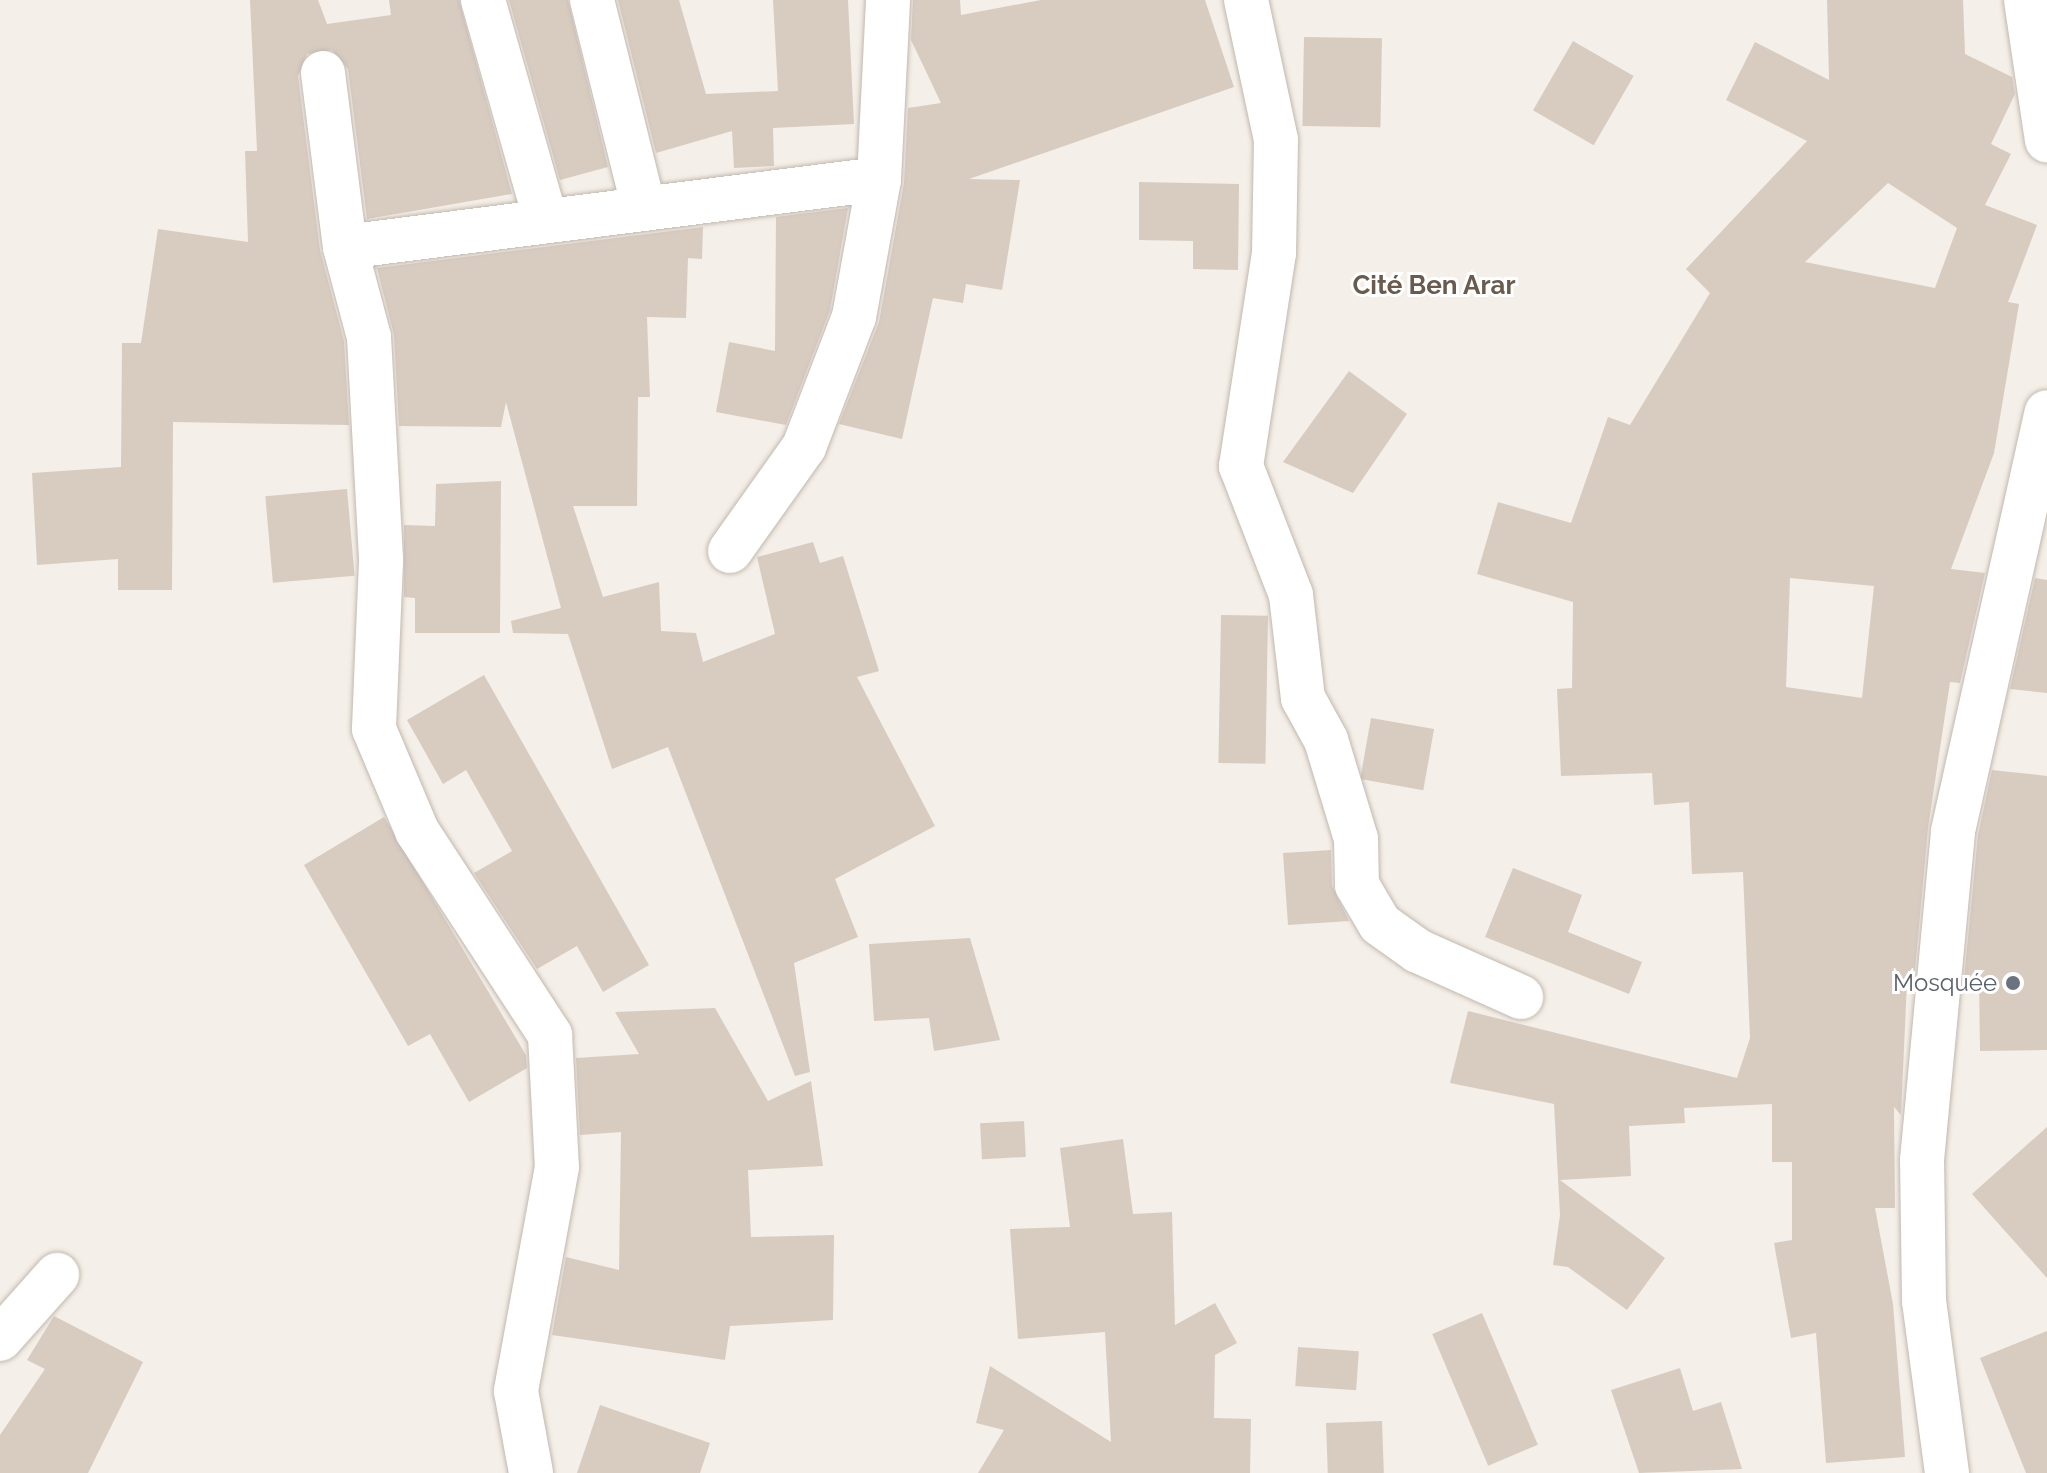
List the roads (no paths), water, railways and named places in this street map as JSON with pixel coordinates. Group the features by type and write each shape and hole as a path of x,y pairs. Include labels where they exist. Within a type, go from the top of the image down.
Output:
{"street":[{"path":"483,0 546,221"},
{"path":"592,0 644,209"},
{"path":"730,551 804,447 854,317 879,179 888,0"},
{"path":"1246,0 1276,140 1275,211 1241,466 1291,595 1303,698 1326,740 1356,839 1357,885 1380,924 1418,951 1521,997"},
{"path":"2026,0 2047,140"},
{"path":"323,73 345,247 369,337 381,561 374,729 417,831 550,1035 557,1167 516,1391 531,1473"},
{"path":"345,247 879,179"},
{"path":"1947,1473 1924,1301 1923,1144 1953,831 2047,412"},
{"path":"0,1339 57,1275"}],"place":[{"name":"Mosquée","path":"2013,983"}],"district":[{"name":"Cité Ben Arar","path":"1434,286"}]}
